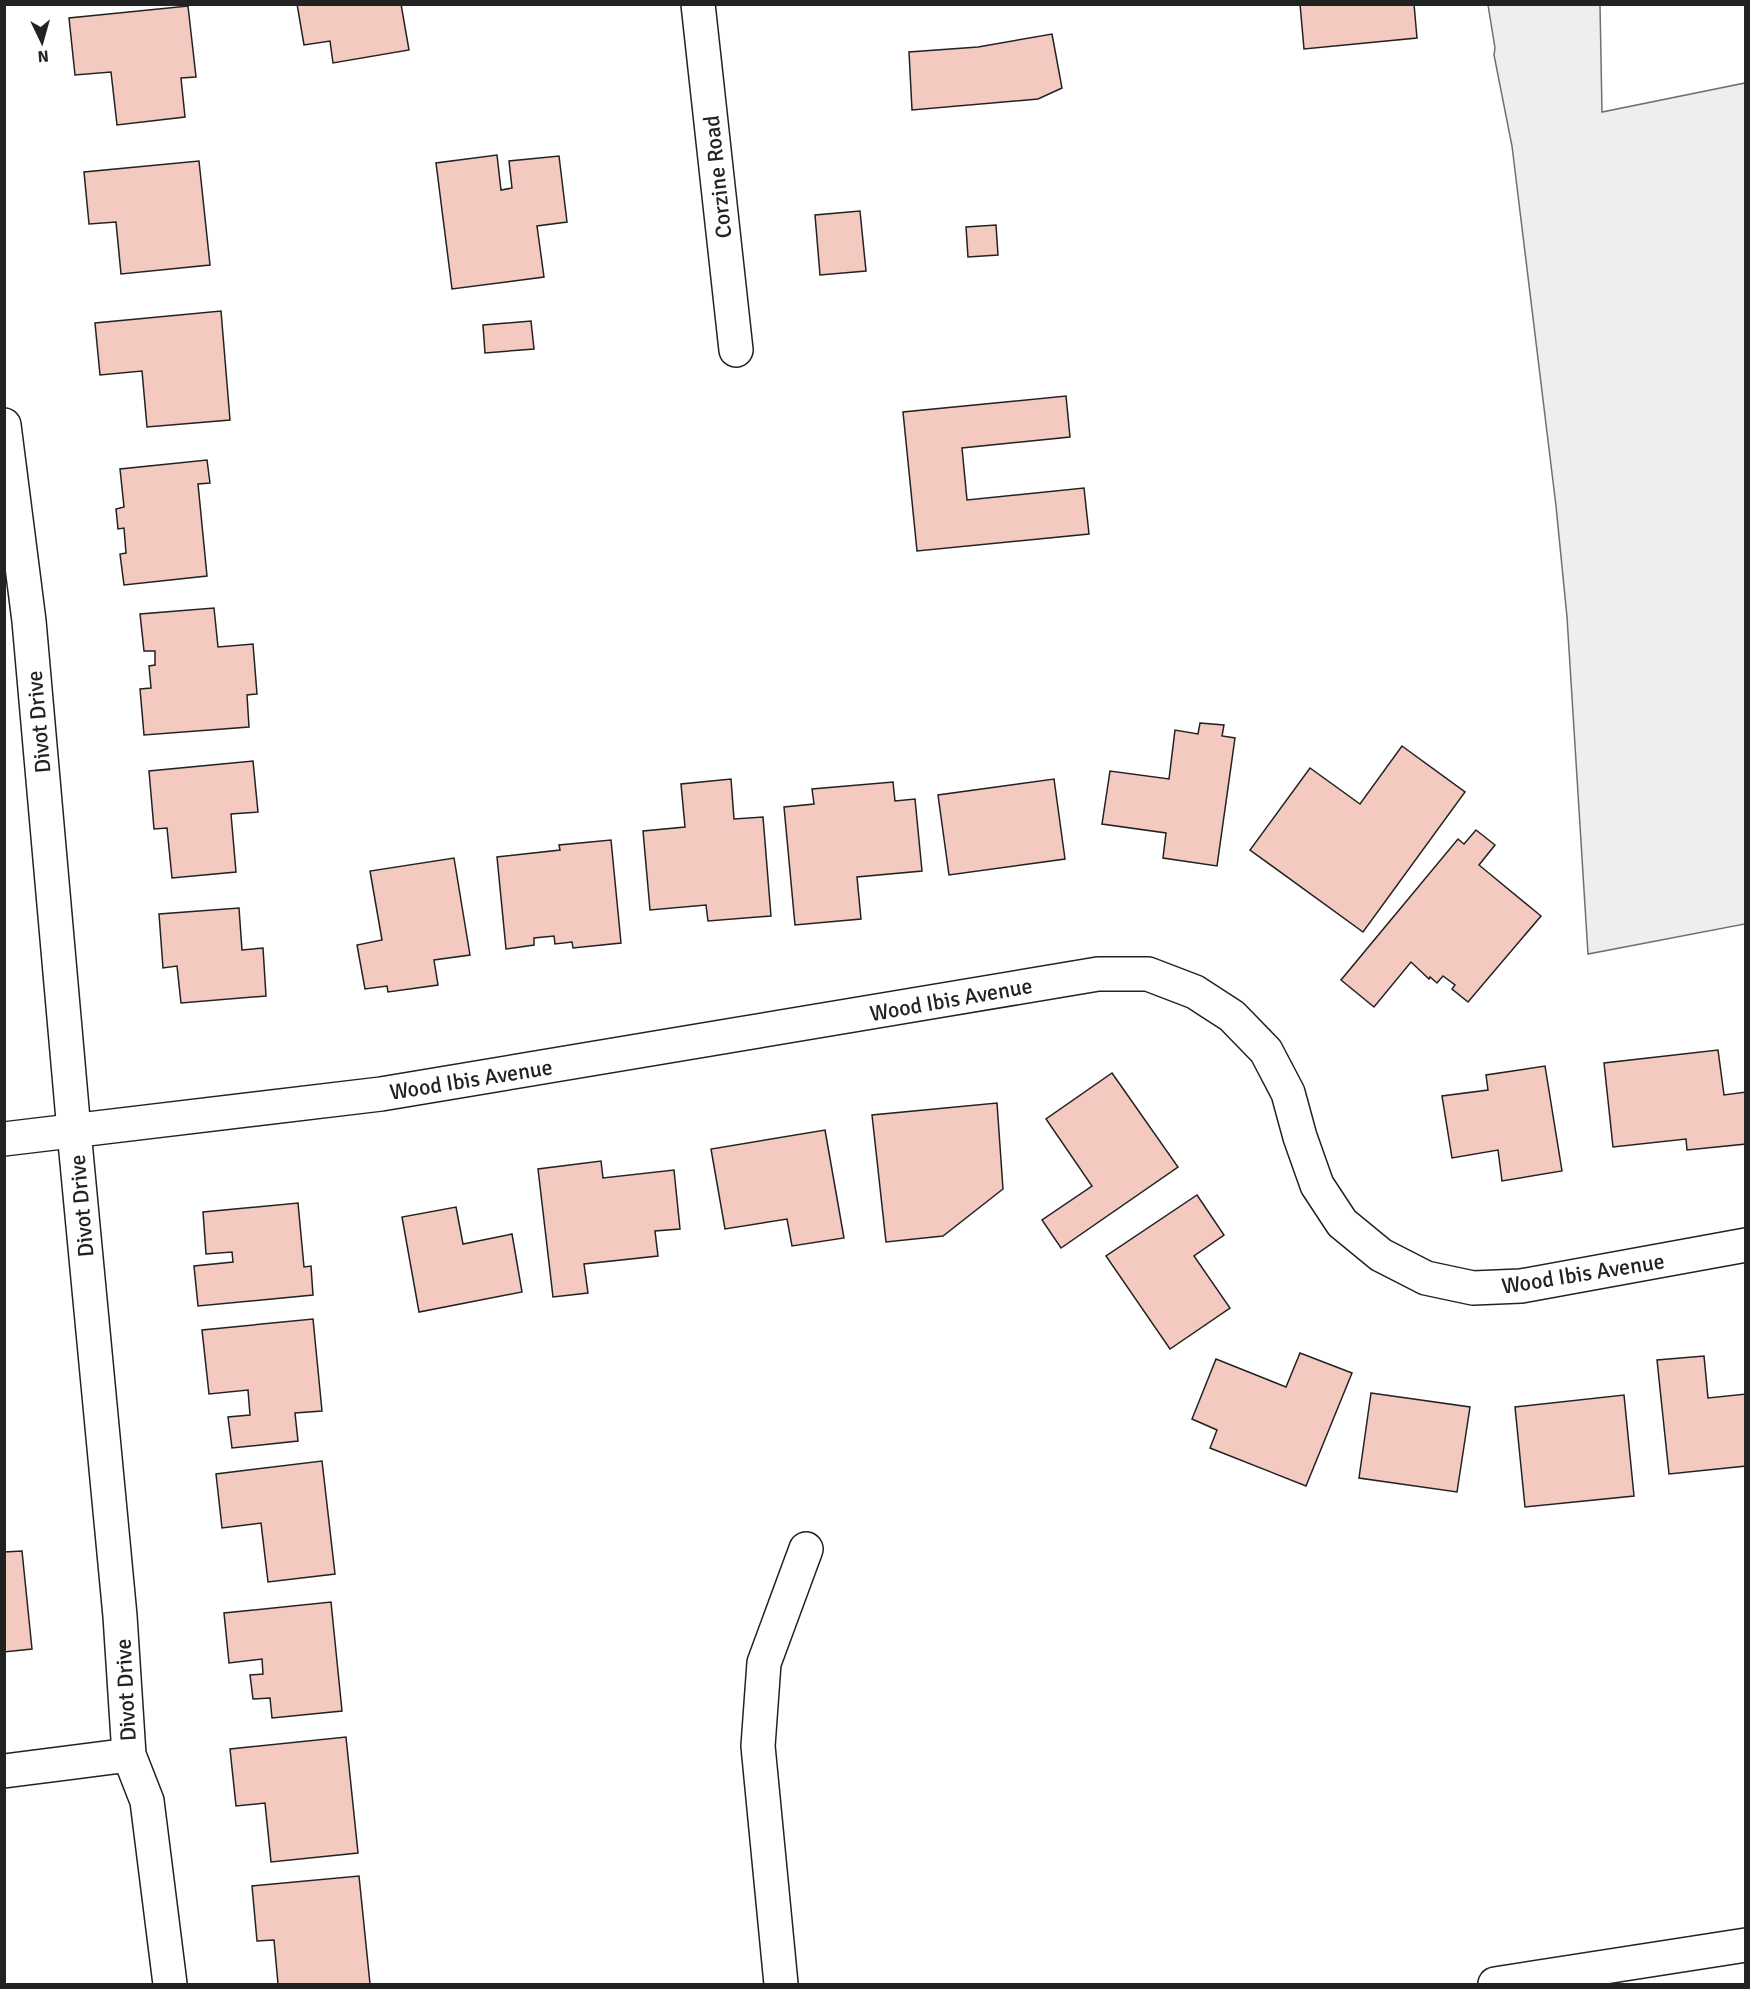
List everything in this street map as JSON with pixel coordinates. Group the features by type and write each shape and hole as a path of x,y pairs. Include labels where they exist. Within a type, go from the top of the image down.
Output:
{"street":[{"name":"Corzine Road","path":"698,4 736,351"},
{"name":"Divot Drive","path":"4,425 29,621 120,1616 129,1755 147,1801 170,1984"},
{"name":"Wood Ibis Avenue","path":"4,1139 381,1094 1098,974 1148,974 1195,992 1232,1016 1266,1051 1288,1093 1317,1185 1342,1223 1381,1255 1426,1278 1473,1288 1521,1286 1746,1245"},
{"path":"781,1984 758,1746 764,1663 806,1549"},
{"path":"4,1771 129,1755"},
{"path":"1495,1984 1746,1945"}],"shaded area":[{"path":"1488,5 1600,5 1602,112 1745,83 1745,924 1588,954 1567,617 1556,506 1512,146 1494,55 1495,48"}],"building":[{"path":"297,4 401,4 409,50 333,63 330,41 304,45"},
{"path":"1300,4 1414,4 1417,38 1304,49"},
{"path":"188,6 196,77 181,78 185,117 117,125 111,72 75,75 69,18"},
{"path":"1052,34 1062,88 1038,99 912,110 909,52 978,47"},
{"path":"497,155 501,190 512,188 509,161 559,156 567,222 537,226 544,277 452,289 436,163"},
{"path":"199,161 210,265 121,274 116,222 89,224 84,172"},
{"path":"860,211 866,271 820,275 815,215"},
{"path":"996,225 998,255 968,257 966,227"},
{"path":"221,311 230,420 147,427 142,371 100,375 95,323"},
{"path":"531,321 534,349 485,353 483,325"},
{"path":"1066,396 1070,437 962,448 967,500 1084,488 1089,534 917,551 903,412"},
{"path":"207,460 210,483 198,484 207,576 124,585 120,554 126,553 124,528 118,529 116,509 124,507 120,469"},
{"path":"214,608 218,647 253,644 257,694 247,695 249,727 144,735 140,689 151,688 149,666 155,665 155,651 144,651 140,614"},
{"path":"1200,723 1224,725 1222,736 1235,738 1217,866 1163,858 1166,833 1102,824 1110,771 1169,779 1175,730 1198,734"},
{"path":"1402,746 1465,792 1363,932 1250,850 1310,768 1360,804"},
{"path":"253,761 258,812 231,814 236,872 172,878 167,828 154,829 149,771"},
{"path":"731,779 734,819 763,817 771,916 708,921 706,905 650,910 643,831 685,827 681,784"},
{"path":"1054,779 1065,859 949,875 938,795"},
{"path":"893,782 895,801 915,799 922,871 857,877 861,919 795,925 784,807 814,804 812,789"},
{"path":"1476,830 1495,845 1479,865 1541,916 1468,1002 1452,989 1455,985 1443,976 1437,983 1430,977 1429,979 1411,962 1374,1007 1341,980 1458,839 1464,844"},
{"path":"611,840 621,943 573,948 572,942 555,944 554,936 534,938 534,945 506,949 497,857 560,850 559,845"},
{"path":"454,858 470,955 434,960 438,985 388,992 387,986 365,989 357,945 382,940 370,871"},
{"path":"239,908 242,950 263,948 266,996 181,1003 177,966 163,968 159,914"},
{"path":"1718,1050 1724,1095 1746,1092 1746,1144 1687,1150 1686,1139 1613,1147 1604,1063"},
{"path":"1545,1066 1562,1171 1502,1181 1498,1150 1452,1158 1442,1096 1488,1090 1486,1075"},
{"path":"1112,1073 1178,1167 1061,1248 1042,1220 1092,1186 1046,1119"},
{"path":"997,1103 1003,1189 943,1236 886,1242 872,1115"},
{"path":"825,1130 844,1238 792,1246 787,1219 725,1229 711,1149"},
{"path":"601,1161 603,1178 674,1170 680,1229 655,1231 658,1256 584,1264 588,1293 553,1297 538,1169"},
{"path":"1197,1195 1224,1235 1194,1256 1230,1308 1170,1349 1106,1256"},
{"path":"298,1203 304,1267 311,1266 313,1295 198,1306 194,1266 233,1262 232,1252 206,1254 203,1212"},
{"path":"456,1207 463,1244 512,1234 522,1292 419,1312 402,1217"},
{"path":"313,1319 322,1411 295,1413 298,1441 232,1448 228,1417 250,1415 248,1390 209,1394 202,1330"},
{"path":"1300,1353 1352,1373 1306,1486 1210,1448 1217,1430 1192,1419 1216,1359 1286,1387"},
{"path":"1704,1356 1708,1398 1746,1394 1746,1466 1669,1474 1657,1360"},
{"path":"1371,1393 1470,1407 1457,1492 1359,1478"},
{"path":"1624,1395 1634,1496 1525,1507 1515,1407"},
{"path":"322,1461 335,1574 268,1582 261,1523 222,1528 216,1474"},
{"path":"22,1551 32,1649 4,1652 4,1552"},
{"path":"331,1602 342,1711 272,1718 270,1698 253,1699 250,1675 263,1674 262,1659 229,1663 224,1613"},
{"path":"346,1737 358,1853 271,1862 265,1803 236,1806 230,1749"},
{"path":"359,1876 370,1984 278,1984 274,1940 257,1941 252,1886"}]}
